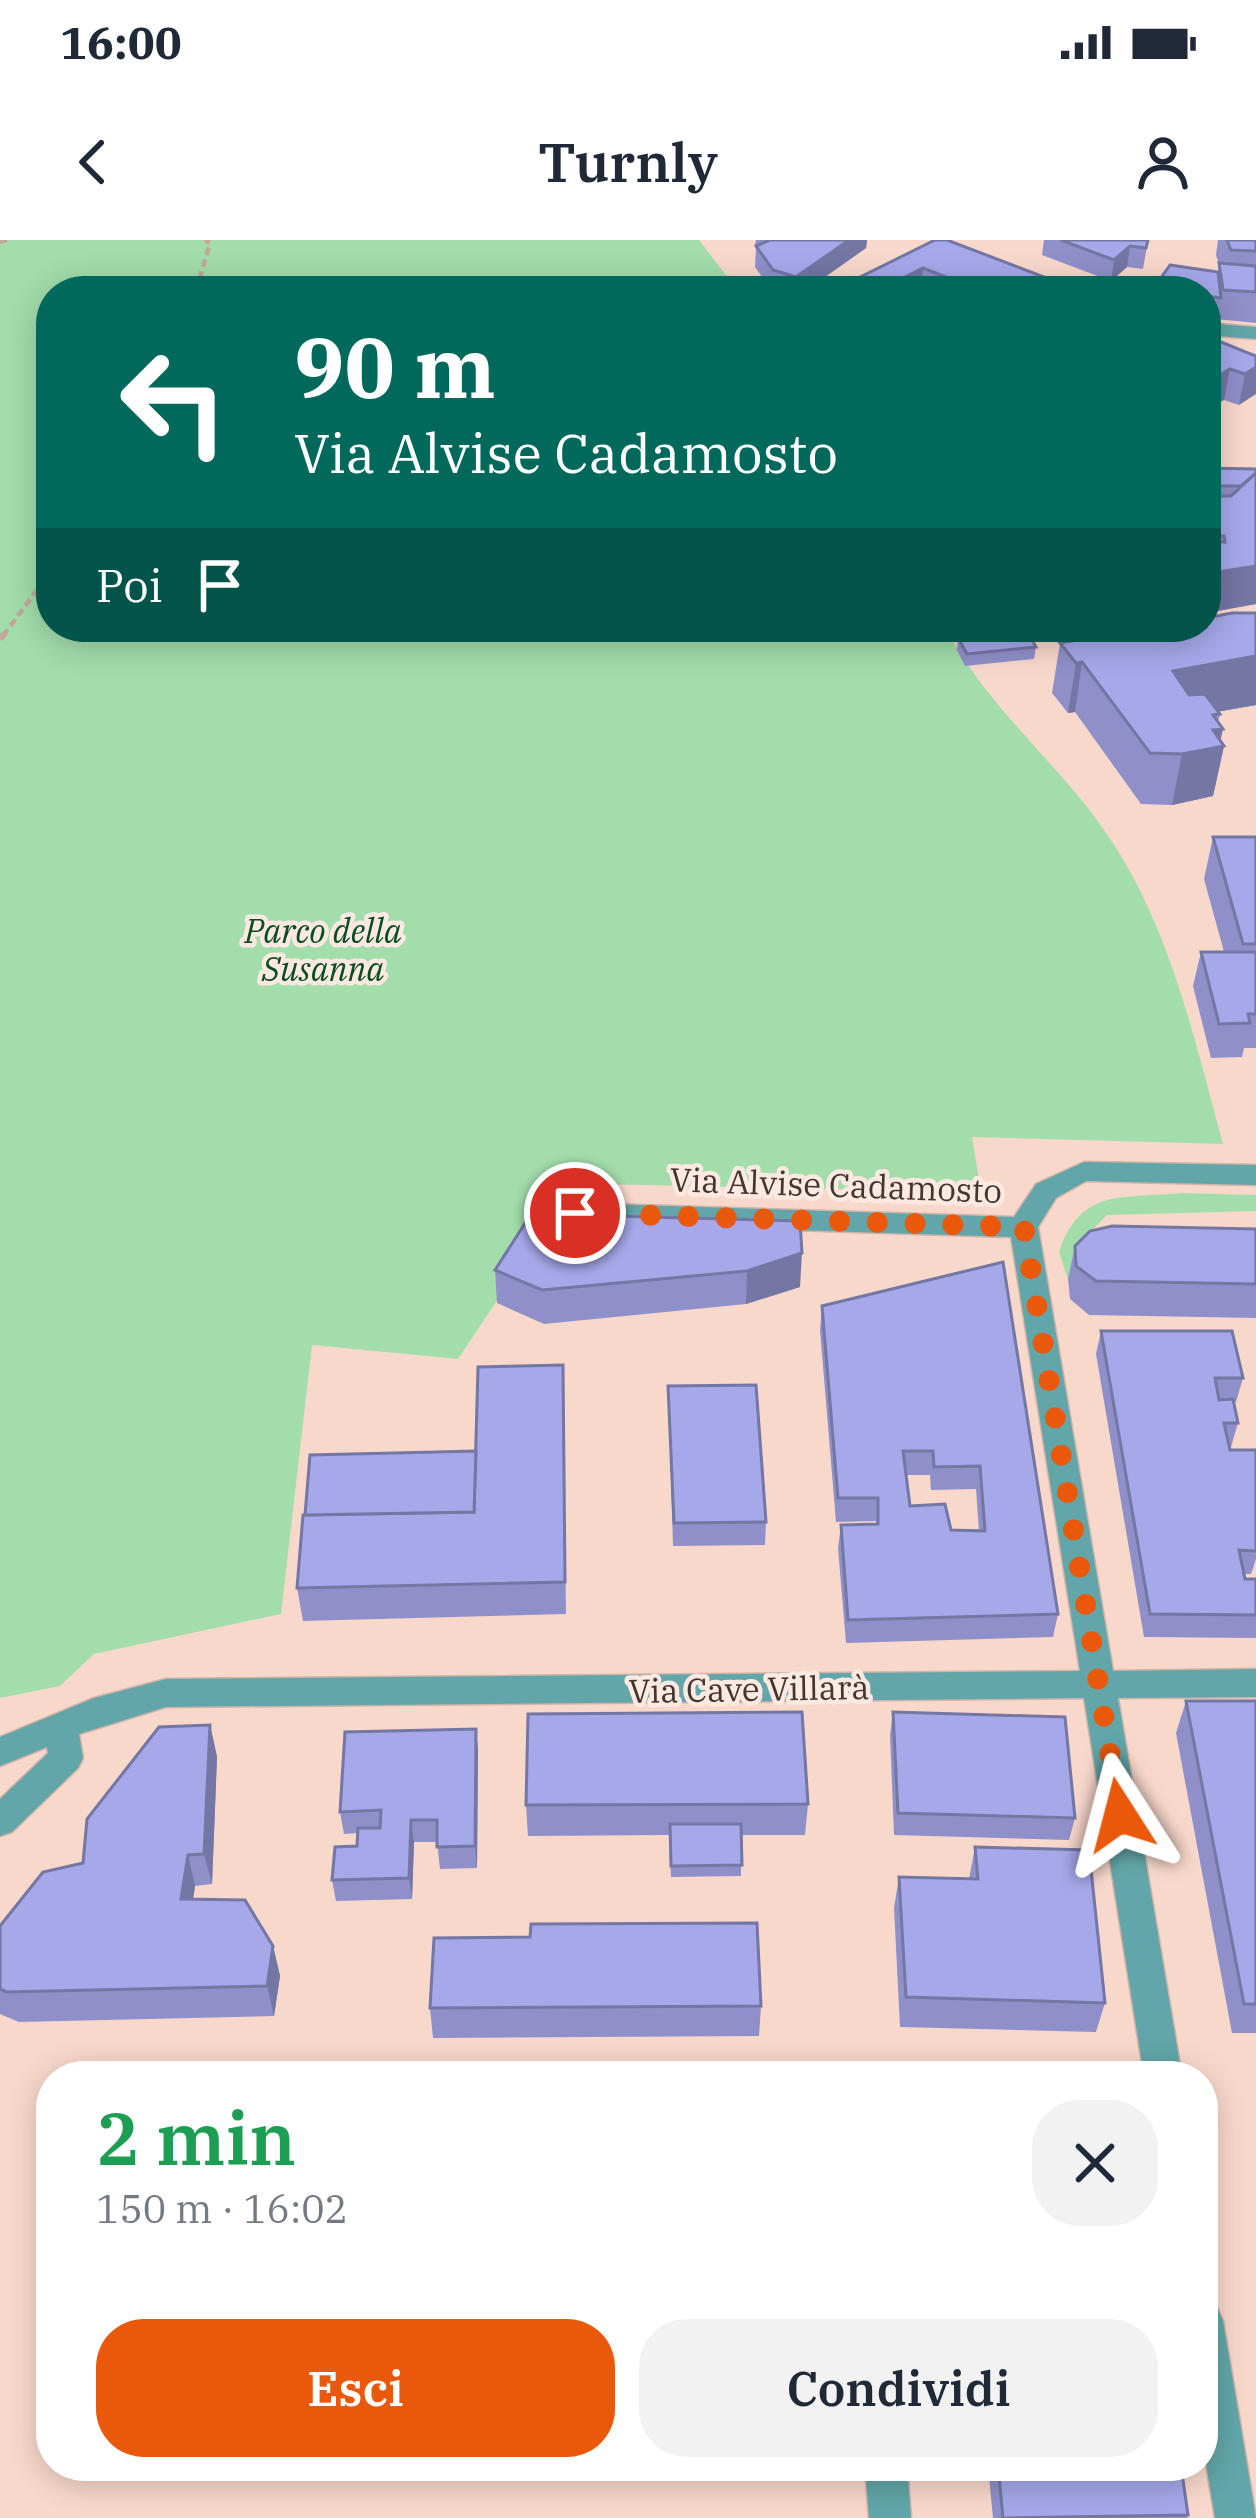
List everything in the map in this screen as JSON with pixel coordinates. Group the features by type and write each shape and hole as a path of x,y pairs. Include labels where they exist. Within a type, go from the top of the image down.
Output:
{"street":[{"path":"1221,330 1256,333"},
{"path":"1222,351 1256,333"},
{"path":"1160,2061 1024,1227 1036,1195 1060,1179 1084,1172 1256,1175"},
{"name":"Via Alvise Cadamosto","path":"575,1213 1024,1227"},
{"name":"Via Cave Villarà","path":"0,1752 62,1726 166,1693 1256,1683"},
{"path":"0,1821 66,1758 62,1726"},
{"path":"1218,2413 1235,2518"},
{"path":"887,2481 890,2518"}],"path":[{"path":"200,276 210,243 205,240"},
{"path":"0,639 36,591"}],"green space":[{"name":"Parco della Susanna","path":"0,240 699,240 727,276 36,276 36,642 954,642 984,688 1098,821 1137,885 1181,994 1223,1144 972,1137 981,1192 549,1183 532,1248 458,1359 312,1345 281,1614 94,1654 60,1686 0,1698"},
{"path":"1256,1195 1256,1211 1107,1215 1088,1234 1068,1279 1059,1252 1068,1231 1092,1206 1122,1197"}],"building":[{"path":"770,240 849,240 797,276 773,270 756,246"},
{"path":"935,240 947,240 1041,276 943,276 923,268 907,276 862,276"},
{"path":"1061,240 1148,240 1146,248 1130,246 1114,260"},
{"path":"1227,240 1256,240 1256,251 1231,250"},
{"path":"1219,263 1256,266 1256,292 1223,290"},
{"path":"1170,265 1218,272 1218,276 1162,276"},
{"path":"1221,342 1256,356 1256,367 1245,374 1230,369 1221,374"},
{"path":"1221,468 1256,469 1241,486 1221,486"},
{"path":"1256,473 1256,566 1221,572 1221,542 1225,542 1221,496 1231,496"},
{"path":"1256,613 1256,656 1173,671 1189,695 1205,694 1220,714 1213,715 1223,729 1213,730 1224,746 1182,754 1150,753 1082,662 1076,663 1060,643 1221,642 1221,615"},
{"path":"960,642 1033,642 1036,647 967,654"},
{"path":"1213,837 1256,837 1256,944 1243,944"},
{"path":"1201,952 1256,952 1256,1014 1248,1014 1250,1023 1219,1024"},
{"path":"531,1214 800,1221 802,1253 747,1271 542,1290 495,1270"},
{"path":"1112,1226 1256,1229 1256,1284 1096,1281 1076,1266 1075,1246 1090,1231"},
{"path":"1003,1262 1058,1614 848,1620 841,1525 878,1524 878,1498 838,1498 822,1306","holes":["903,1451 933,1451 934,1467 980,1466 985,1531 951,1530 945,1504 910,1506"]},
{"path":"1101,1331 1232,1331 1243,1378 1215,1378 1219,1400 1233,1399 1238,1423 1224,1423 1230,1450 1256,1450 1256,1551 1239,1550 1245,1579 1256,1579 1256,1615 1150,1614"},
{"path":"563,1365 565,1582 297,1588 303,1515 474,1512 478,1367"},
{"path":"756,1385 766,1522 674,1523 668,1386"},
{"path":"476,1451 474,1512 305,1515 310,1455"},
{"path":"1186,1701 1256,1701 1256,2004 1244,2004"},
{"path":"802,1712 808,1804 526,1805 528,1714"},
{"path":"893,1712 1065,1717 1075,1818 898,1813"},
{"path":"210,1725 204,1854 188,1855 181,1899 245,1900 273,1946 267,1986 0,1989 0,1926 43,1872 83,1863 87,1819 159,1727"},
{"path":"476,1729 475,1846 437,1847 437,1820 411,1820 409,1878 332,1880 335,1847 357,1846 358,1828 380,1828 381,1810 340,1812 345,1732"},
{"path":"670,1824 741,1824 742,1865 671,1866"},
{"path":"975,1847 1089,1850 1105,2003 906,1997 899,1877 978,1879"},
{"path":"757,1923 761,2006 430,2008 434,1938 530,1937 531,1924"},
{"path":"999,2481 1183,2481 1188,2515 1003,2518"}],"route":[{"path":"575,1213 1024,1227 1120,1815"}]}
